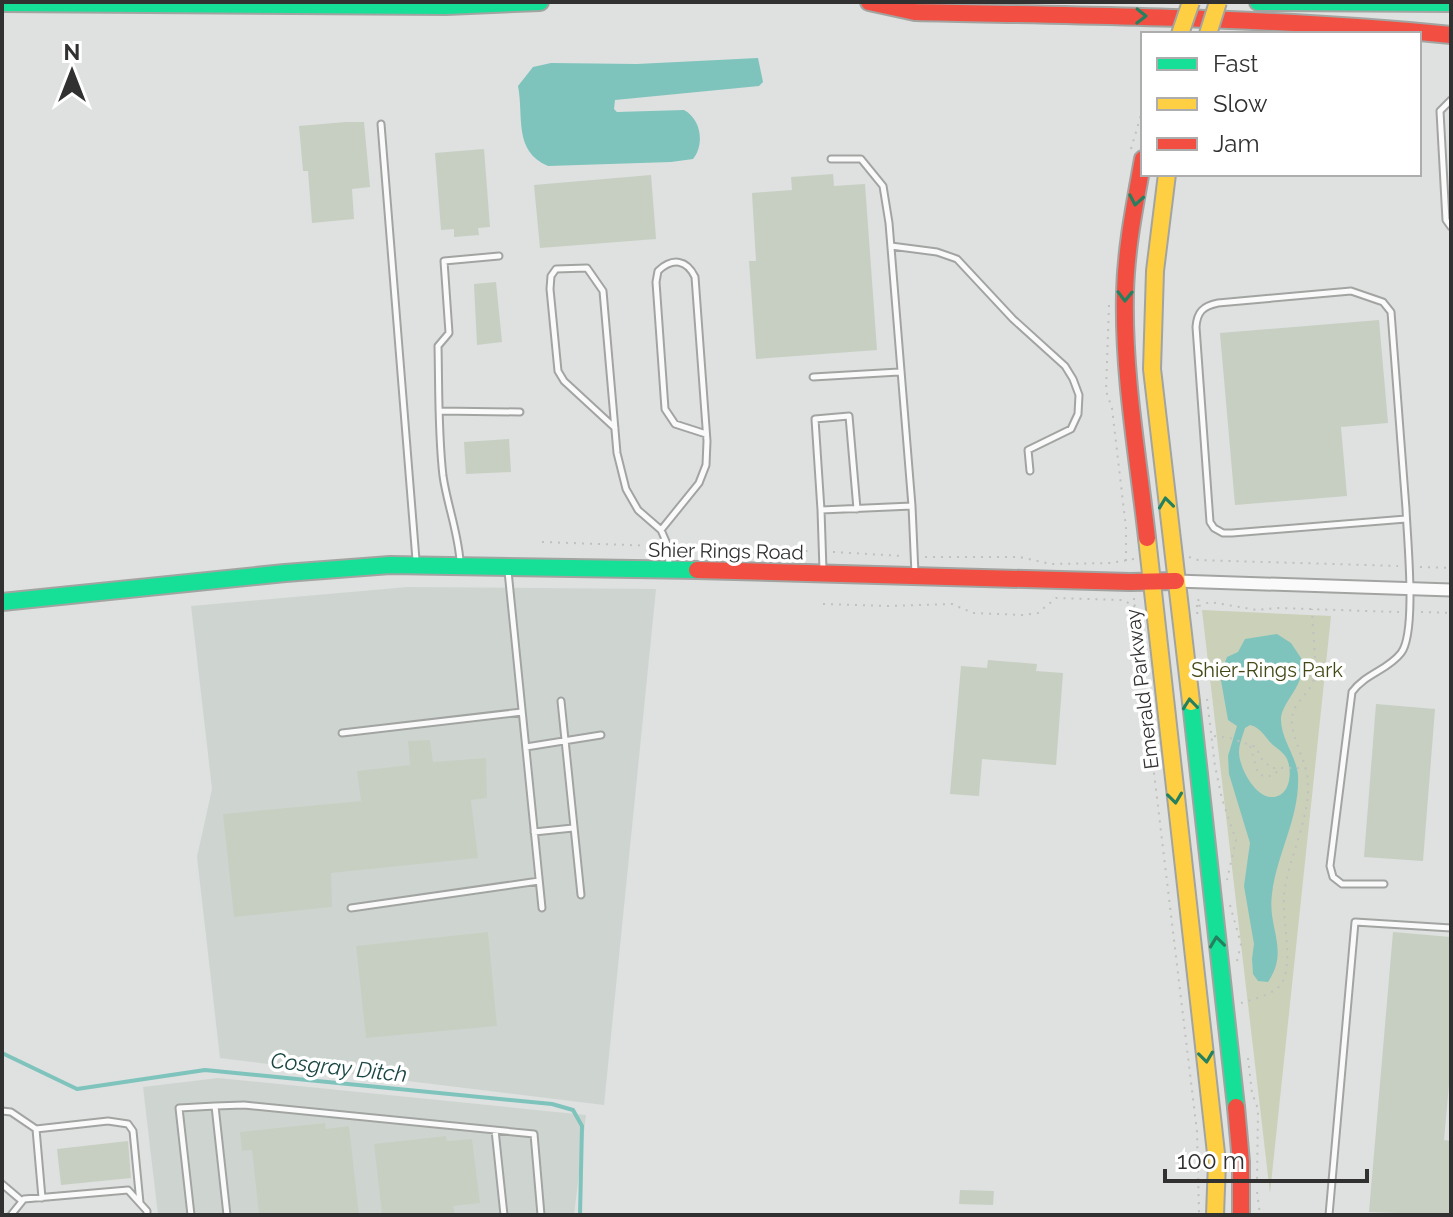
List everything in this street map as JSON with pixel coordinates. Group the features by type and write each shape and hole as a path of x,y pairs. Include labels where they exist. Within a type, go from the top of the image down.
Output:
{"main road":[{"path":"2,3 446,6 540,2"},
{"path":"869,2 915,12 1199,18 1414,32"},
{"path":"1181,32 1191,2"},
{"path":"1209,32 1218,2"},
{"path":"1258,2 1451,3"},
{"path":"1421,33 1451,35"},
{"name":"Emerald Parkway","path":"1141,170 1128,242 1126,350 1217,1162 1215,1215"},
{"path":"1167,176 1155,245 1151,346 1158,441 1232,1058 1241,1162 1241,1215"},
{"name":"Shier Rings Road","path":"2,602 285,573 416,565 1176,581"}],"street":[{"name":"Shier Rings Road","path":"1176,581 1451,590"}],"lane":[{"path":"1451,100 1440,111 1446,220 1451,227"},
{"path":"381,124 416,565"},
{"path":"831,159 861,159 883,186 891,246 915,575"},
{"path":"891,246 937,252 957,259 1013,319 1065,366 1079,395 1078,414 1071,429 1028,450 1030,471"},
{"path":"460,566 459,545 443,478 439,411 438,346 449,333 444,261 499,256"},
{"path":"661,530 699,483 706,465 706,434 695,277 690,266 682,261 673,261 658,271 656,282 665,409 675,424 706,434"},
{"path":"615,428 564,381 558,371 550,289 551,276 556,269 587,268 603,291 615,428 617,453 626,489 638,510 661,530 668,546 669,571"},
{"path":"1384,884 1342,884 1333,877 1330,866 1352,692 1360,682 1402,652 1408,637 1406,519 1391,312 1383,302 1351,291 1218,303 1201,310 1196,317 1196,327 1210,522 1214,528 1223,533 1232,533 1406,519"},
{"path":"813,377 899,372"},
{"path":"439,411 520,412"},
{"path":"823,573 815,419 849,416 857,509"},
{"path":"821,510 912,506"},
{"path":"508,566 542,908"},
{"path":"561,701 581,895"},
{"path":"342,733 522,712"},
{"path":"526,747 601,735"},
{"path":"534,832 574,828"},
{"path":"351,908 539,881"},
{"path":"1329,1215 1355,922 1451,928"},
{"path":"191,1215 179,1108 244,1105 534,1134 541,1215"},
{"path":"215,1106 227,1215"},
{"path":"2,1111 11,1112 36,1129 108,1121 128,1124 133,1131 140,1203"},
{"path":"36,1129 42,1198"},
{"path":"495,1130 504,1215"},
{"path":"2,1184 22,1201"},
{"path":"11,1215 22,1201 128,1190 147,1215"}],"path":[{"path":"542,542 751,550 773,556 793,551 823,551 916,557 1020,557 1051,564 1110,563 1125,559"},
{"path":"1185,548 1187,557 1198,560 1451,568"},
{"path":"823,604 952,604 973,613 1023,615 1038,613 1056,598 1123,600 1134,606 1197,1132 1199,1215"},
{"path":"1196,616 1199,606 1210,602 1257,610 1451,613"},
{"path":"1238,992 1240,1004 1277,989 1283,981 1286,962 1284,896 1308,787 1307,768 1291,722 1293,710 1314,680 1316,665 1312,644 1312,609"},
{"path":"1205,688 1215,766 1236,840 1226,892"},
{"path":"1213,736 1256,747 1271,768 1307,768"},
{"path":"1249,745 1258,773 1265,777 1274,775 1279,769"},
{"path":"1230,906 1241,944 1235,968"},
{"path":"1248,1058 1252,1093 1258,1109 1260,1146 1257,1190 1260,1215"}],"shaded area":[{"path":"408,587 656,589 604,1105 220,1058 197,857 212,789 191,606"},
{"path":"218,1078 586,1115 574,1215 158,1215 143,1087"}],"green space":[{"name":"Shier-Rings Park","path":"1202,610 1331,616 1270,1193"}],"water":[{"path":"758,58 763,82 759,86 615,100 614,109 617,112 684,110 690,114 700,139 693,159 548,166 529,152 525,142 518,86 533,67 551,63 637,64"},
{"path":"1277,634 1291,643 1303,661 1298,684 1281,717 1283,732 1297,768 1298,791 1272,894 1278,949 1268,982 1258,981 1253,974 1254,944 1244,886 1250,843 1229,774 1228,756 1237,726 1228,720 1220,675 1227,657 1238,652 1245,639","holes":["1254,726 1283,753 1289,764 1288,784 1277,796 1270,797 1258,791 1242,765 1239,752 1242,737 1245,728"]}],"building":[{"path":"364,122 370,187 352,189 354,219 312,223 308,171 303,171 299,126"},
{"path":"484,149 490,227 478,228 479,235 454,237 454,229 441,230 435,153"},
{"path":"833,174 834,186 865,184 877,350 756,359 749,261 756,261 752,193 792,190 791,177"},
{"path":"651,175 656,239 540,248 534,185"},
{"path":"496,282 502,342 477,345 474,284"},
{"path":"1379,320 1388,423 1341,427 1347,496 1235,505 1220,333"},
{"path":"509,439 511,472 466,474 464,442"},
{"path":"988,660 1037,664 1036,671 1063,673 1056,765 982,759 979,796 950,794 961,666 987,668"},
{"path":"1376,704 1435,709 1423,861 1364,857"},
{"path":"430,740 433,762 486,758 487,798 471,800 478,858 331,873 332,907 234,917 223,814 361,801 357,771 410,765 408,741"},
{"path":"488,932 497,1026 366,1038 356,946"},
{"path":"1393,932 1451,937 1451,1062 1444,1140 1451,1141 1451,1215 1369,1212"},
{"path":"325,1123 326,1129 349,1126 359,1215 259,1215 252,1150 242,1151 240,1132"},
{"path":"446,1136 447,1141 472,1139 480,1203 453,1206 455,1215 382,1215 374,1144"},
{"path":"128,1141 131,1178 61,1185 57,1149"},
{"path":"960,1190 994,1191 993,1205 959,1204"}],"waterway":[{"name":"Cosgray Ditch","path":"2,1053 77,1089 205,1070 552,1104 573,1110 582,1126 580,1215"}],"traffic: fast":[{"path":"2,3 446,6 540,2"},
{"path":"1258,2 1451,3"},
{"path":"2,602 390,565 697,570"},
{"path":"1191,702 1236,1107"}],"traffic: slow":[{"path":"1181,32 1191,2"},
{"path":"1209,32 1218,2"},
{"path":"1167,176 1155,271 1152,369 1191,702"},
{"path":"1147,538 1217,1162 1215,1215"}],"traffic: jam":[{"path":"869,2 915,12 1250,21 1418,32"},
{"path":"1421,32 1451,35"},
{"path":"1141,170 1127,259 1125,324 1147,538"},
{"path":"697,570 1176,581"},
{"path":"1236,1107 1241,1162 1241,1215"}]}
